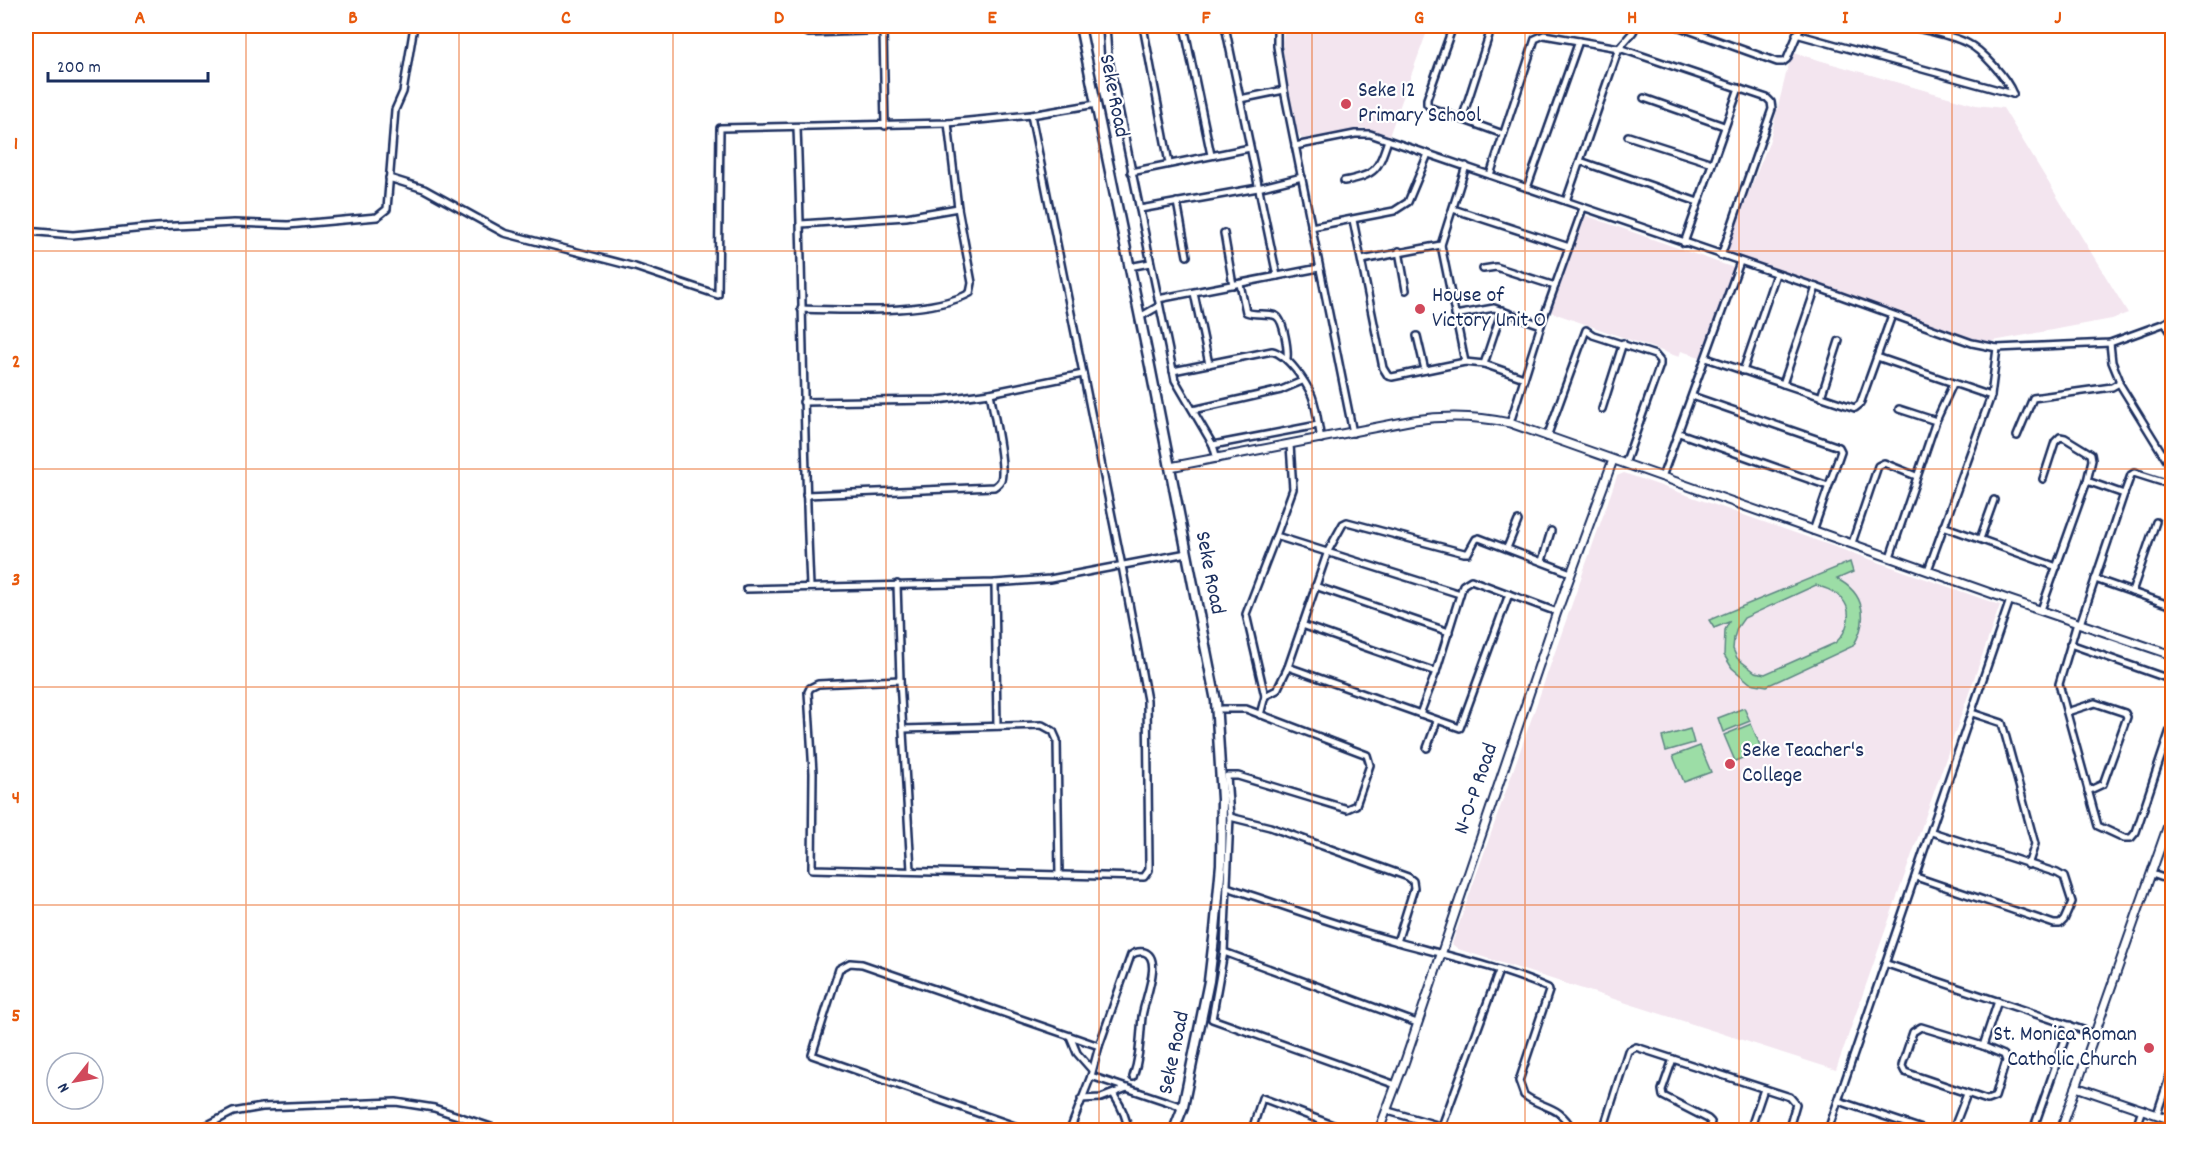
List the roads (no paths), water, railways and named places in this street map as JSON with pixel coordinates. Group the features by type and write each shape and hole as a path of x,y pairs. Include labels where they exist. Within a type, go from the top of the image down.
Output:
{"main road":[{"name":"Seke Road","path":"1080,26 1216,701 1222,812 1221,864 1209,981 1182,1107 1174,1131"}],"street":[{"path":"26,231 73,236 156,227 234,223 288,225 377,217 387,209 395,110 403,92 414,26"},
{"path":"795,26 809,33 973,26"},
{"path":"1107,26 1108,55 1176,384 1214,445 1217,459"},
{"path":"1143,26 1168,163"},
{"path":"1184,26 1211,155"},
{"path":"1225,26 1277,276"},
{"path":"1277,26 1277,46 1284,90 1353,433"},
{"path":"1453,26 1426,102 1431,108 1503,134"},
{"path":"1462,119 1492,26"},
{"path":"1566,201 1619,48 1636,26"},
{"path":"1677,26 1777,62 1787,59 1798,26"},
{"path":"1796,34 2013,94 2006,80 1968,43 1908,26"},
{"path":"883,31 885,126"},
{"path":"1490,175 1535,39 1544,35 1619,48 1739,88 1767,98 1772,105 1721,256"},
{"path":"1527,188 1579,41"},
{"path":"1684,243 1739,88"},
{"path":"1240,99 1284,90"},
{"path":"1644,98 1724,126"},
{"path":"389,178 424,189 504,233 635,267 718,295 720,128 948,123 1031,115 1096,104"},
{"path":"900,680 818,684 810,688 808,692 813,773 812,869 1144,877 1149,870 1147,700 1031,115"},
{"path":"801,309 874,310 919,307 963,297 969,293 972,283 958,208 948,123"},
{"path":"797,128 810,586"},
{"path":"1295,146 1363,134 1388,140 1972,343 1997,348 2110,343 2165,323 2172,318"},
{"path":"1628,136 1712,163"},
{"path":"1344,181 1366,176 1377,167 1388,140"},
{"path":"1131,172 1250,148"},
{"path":"1311,227 1394,211 1408,202 1428,154"},
{"path":"1580,161 1698,202"},
{"path":"1465,362 1441,245 1466,166"},
{"path":"1140,209 1258,188 1302,177"},
{"path":"1177,202 1187,256"},
{"path":"801,224 906,217 958,208"},
{"path":"1510,423 1541,325 1583,208"},
{"path":"1453,209 1569,247"},
{"path":"1353,220 1385,373 1392,377 1465,362 1484,364 1524,378"},
{"path":"1224,233 1233,285"},
{"path":"1362,260 1399,251 1441,245"},
{"path":"1399,251 1406,290"},
{"path":"1662,477 1740,262"},
{"path":"1129,267 1150,263"},
{"path":"1483,269 1496,267 1555,286"},
{"path":"1138,317 1159,303 1194,293 1319,268"},
{"path":"1743,371 1776,274"},
{"path":"1240,284 1246,312 1276,316 1280,320 1288,352 1287,358"},
{"path":"1783,384 1816,287"},
{"path":"1194,293 1209,363"},
{"path":"1455,315 1489,309 1502,310 1541,325"},
{"path":"1484,364 1502,310"},
{"path":"1706,357 1852,408 1858,406 1892,315"},
{"path":"2165,323 2172,334"},
{"path":"1547,436 1586,330 1593,335 1655,355 1660,361 1625,464"},
{"path":"1417,336 1425,370"},
{"path":"1821,397 1839,341"},
{"path":"2110,343 2112,363 2119,383 2172,469"},
{"path":"1602,409 1623,344"},
{"path":"1928,570 1991,396 1997,348"},
{"path":"1173,371 1272,351 1287,358 1312,395 1321,439"},
{"path":"1877,357 1991,396"},
{"path":"803,402 938,400 990,393 1083,374"},
{"path":"1193,410 1281,390 1302,381"},
{"path":"2017,436 2033,398 2112,387 2119,383"},
{"path":"1890,557 1936,421 1953,384"},
{"path":"806,495 994,487 1000,481 1002,472 990,393"},
{"path":"1692,396 1836,445 1841,451 1813,531"},
{"path":"1899,409 1936,421"},
{"path":"1170,467 1414,420 1470,416 1510,423 2172,655"},
{"path":"1214,445 1318,425"},
{"path":"1679,433 1828,486"},
{"path":"2041,610 2087,482 2092,460 2091,454 2065,438 2060,438 2055,442 2043,479"},
{"path":"1260,715 1265,696 1246,614 1293,489 1290,445"},
{"name":"N-O-P Road","path":"1379,1131 1388,1111 1557,612 1613,460"},
{"path":"1852,543 1878,466 1884,464 1916,476"},
{"path":"2172,484 2134,472 2131,475 2070,644 2058,684 2098,826 2124,838 2131,838 2136,832 2172,724"},
{"path":"2087,482 2124,494"},
{"path":"1980,539 1994,500"},
{"path":"1265,696 1277,690 1288,667 1328,551 1343,524 1350,521 1464,553 1468,553 1476,539 1479,538 1571,573"},
{"path":"1507,548 1518,521"},
{"path":"2132,592 2156,522"},
{"path":"1943,526 2057,567"},
{"path":"1542,561 1551,531"},
{"path":"1276,536 1460,594"},
{"path":"746,589 897,584 995,584 1043,580 1187,553"},
{"path":"2095,579 2172,604"},
{"path":"1419,714 1436,672 1463,585 1471,580 1557,612"},
{"path":"897,584 911,870"},
{"path":"995,584 998,726"},
{"path":"1316,586 1449,632"},
{"path":"1288,667 1460,728 1509,594"},
{"path":"1828,1131 2010,600"},
{"path":"1302,625 1436,672"},
{"path":"2070,644 2172,680"},
{"path":"2067,712 2095,703 2125,713 2127,717 2103,784 2088,791"},
{"path":"1222,709 1246,709 1367,755 1370,765 1356,805 1347,809 1238,776 1227,776 1230,818 1224,952 1212,1019 1396,1085"},
{"path":"1972,713 2002,723 2035,844 2028,865"},
{"path":"1427,748 1437,721"},
{"path":"903,729 1042,725 1053,731 1057,740 1059,876"},
{"path":"2061,1131 2152,874 2169,836 2172,814"},
{"path":"1230,818 1270,827 1408,877 1413,881 1414,888 1397,942"},
{"path":"1916,877 2054,924 2060,924 2064,920 2072,902 2064,877 2057,873 1932,832"},
{"path":"2152,874 2172,881"},
{"path":"1227,887 1397,942 1499,970 1548,988 1549,991 1519,1081 1524,1095 1557,1111 1566,1119 1573,1131"},
{"path":"1070,1131 1131,955 1135,952 1148,954 1153,970 1142,1015 1139,1051 1133,1077"},
{"path":"1224,952 1417,1023"},
{"path":"1026,1131 812,1055 837,973 844,965 862,964 1099,1046"},
{"path":"1887,964 2095,1034"},
{"path":"1442,1126 1499,970"},
{"path":"1983,1046 1998,1001"},
{"path":"2033,1131 2070,1025"},
{"path":"1921,1027 1983,1046 2006,1058 1995,1097 1987,1100 1903,1070 1903,1062 1913,1032 1921,1027"},
{"path":"1070,1036 1077,1053 1092,1073 1182,1107"},
{"path":"1603,1131 1628,1051 1636,1047 1790,1097 1796,1102 1789,1128"},
{"path":"1673,1059 1662,1090 1663,1096 1708,1119 1711,1122 1709,1131"},
{"path":"2157,1114 2172,1069"},
{"path":"2076,1086 2172,1120"},
{"path":"1081,1099 1114,1095 1127,1088"},
{"path":"1750,1131 1764,1089"},
{"path":"1953,1131 1967,1094"},
{"path":"1114,1095 1122,1107 1128,1131"},
{"path":"1252,1131 1262,1098 1346,1131"},
{"path":"1839,1101 1925,1131"},
{"path":"198,1131 232,1112 262,1107 396,1102 428,1106 500,1131"},
{"path":"2134,1131 2142,1109"},
{"path":"1388,1111 1454,1131"}],"place":[{"name":"Seke 12 Primary School","path":"1346,104"},
{"name":"House of Victory Unit O","path":"1420,309"},
{"name":"Seke Teacher's College","path":"1730,764"},
{"name":"St. Monica Roman Catholic Church","path":"2149,1048"}]}
